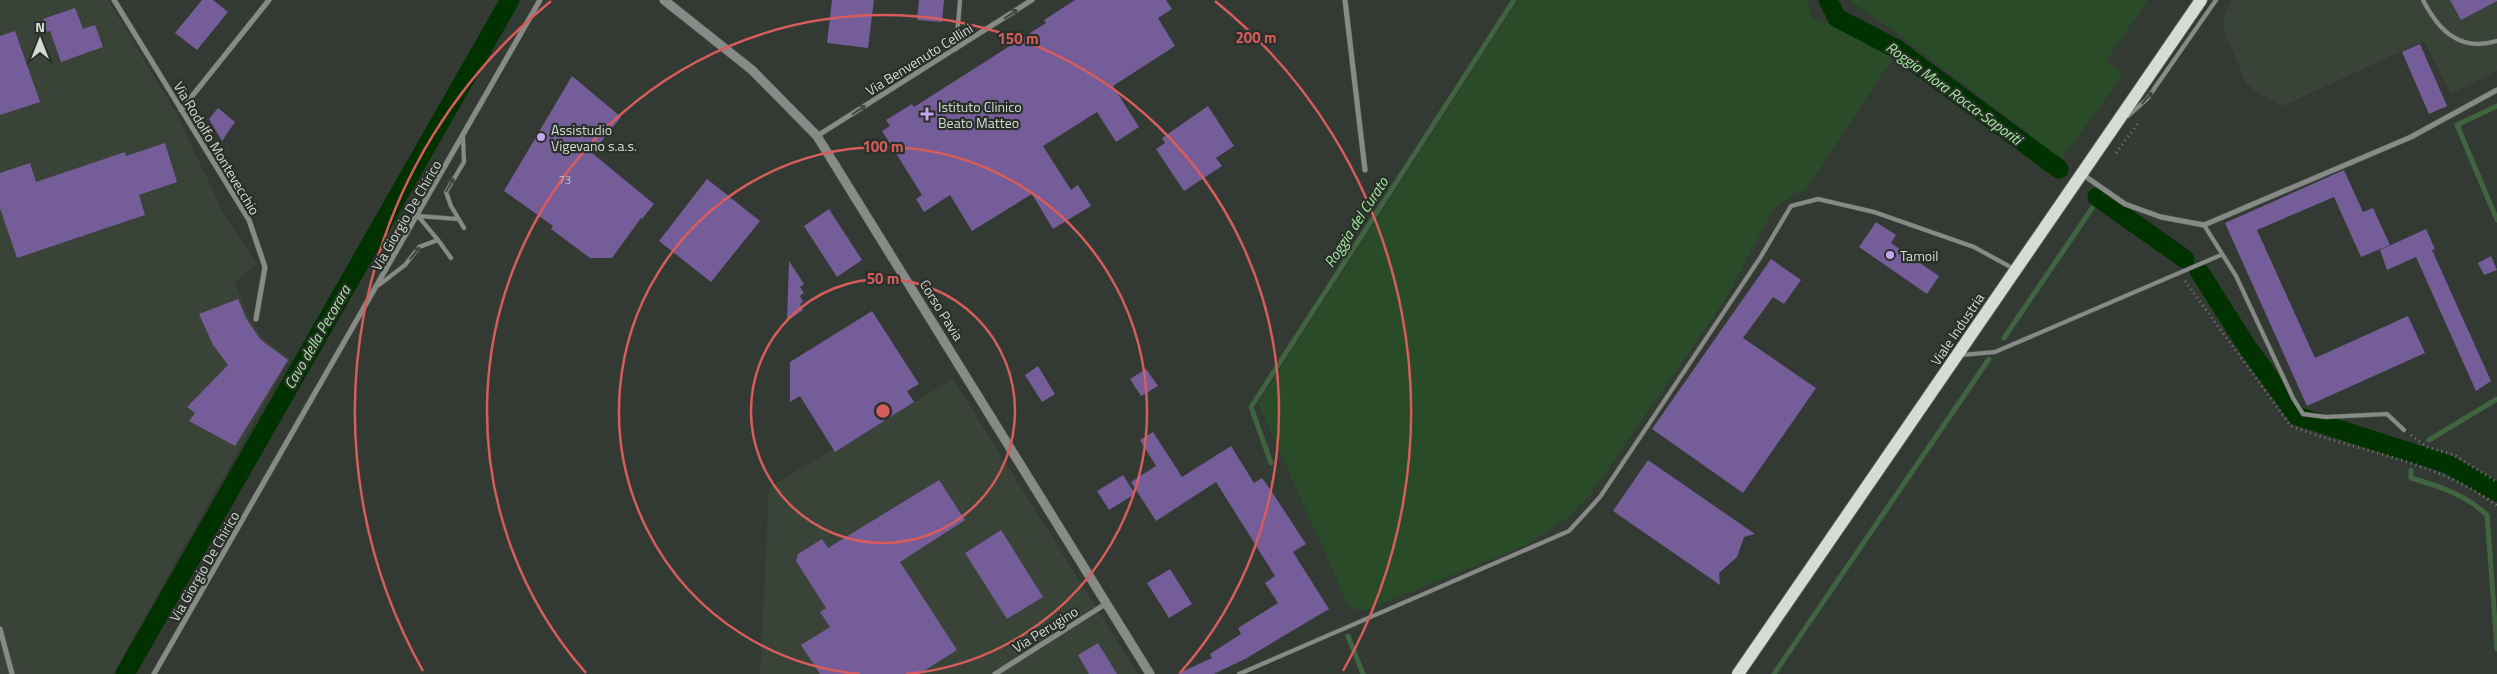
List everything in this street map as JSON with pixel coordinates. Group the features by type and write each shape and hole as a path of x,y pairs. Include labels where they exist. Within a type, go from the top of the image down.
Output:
{"main road":[{"name":"Viale Industria","path":"1738,674 2201,0"}],"street":[{"name":"Via Rodolfo Montevecchio","path":"114,0 249,220 265,267 256,318"},
{"path":"181,110 269,0"},
{"name":"Via Giorgio De Chirico","path":"154,674 540,0"},
{"name":"Corso Pavia","path":"664,0 752,70 817,136 1108,603 1150,674"},
{"name":"Via Benvenuto Cellini","path":"817,136 1032,0"},
{"path":"1345,0 1365,170"},
{"path":"2082,173 2125,204 2161,217 2204,225 2411,137 2497,90"},
{"name":"Via Perugino","path":"995,674 1108,603"},
{"path":"0,629 12,674"}],"lane":[{"path":"956,49 960,0"},
{"path":"2111,130 2147,99 2216,0"},
{"path":"2423,0 2433,19 2455,39 2468,43 2488,44 2497,42"},
{"path":"463,136 464,162 446,192 451,206 464,228"},
{"path":"1239,674 1569,531 1600,497 1760,258 1791,206 1818,199 1874,212 1974,247 2016,270"},
{"path":"418,216 458,218"},
{"path":"418,216 451,258"},
{"path":"2204,225 2221,255 2236,276 2293,398 2303,414 2326,417 2388,414 2404,430"},
{"path":"378,285 406,265 419,247 438,240"},
{"path":"1956,356 1996,352 2221,255"}],"path":[{"path":"2404,430 2427,447 2454,455 2497,482"}],"shaded area":[{"path":"0,0 108,0 176,113 223,212 257,264 235,282 249,317 262,337 290,358 113,674 0,674"},
{"path":"2231,0 2497,0 2497,71 2451,94 2424,41 2283,106 2256,92 2246,83 2224,31 2223,19"},
{"path":"953,379 1138,674 760,674 769,487"}],"green space":[{"path":"1518,0 1807,0 1812,19 1831,24 1894,56 1806,190 1792,195 1773,210 1725,300 1590,495 1569,517 1527,545 1366,610 1357,610 1348,605 1258,403"},
{"path":"1849,0 2148,0 2106,61 2123,75 2062,159 1895,32"}],"building":[{"path":"202,0 213,0 228,12 197,50 175,33"},
{"path":"832,0 874,0 868,48 827,43"},
{"path":"919,0 944,0 942,22 917,20"},
{"name":"Istituto Clinico Beato Matteo","path":"1075,0 1166,0 1172,9 1158,18 1175,46 1113,86 1139,127 1116,142 1097,112 1043,146 1071,190 1078,185 1091,206 1053,229 1032,194 972,231 950,195 924,212 916,199 922,195 882,131 890,126 886,120 912,104 914,107 1046,23 1044,20"},
{"path":"2450,0 2497,0 2497,1 2461,20"},
{"path":"75,8 83,29 95,25 103,47 61,62 50,31 47,32 43,19"},
{"path":"15,31 40,102 0,115 0,36"},
{"path":"2420,44 2447,106 2429,114 2402,52"},
{"path":"572,76 621,117 592,153 654,204 641,218 612,258 590,258 551,229 553,226 504,191"},
{"path":"1208,106 1234,146 1216,158 1222,166 1184,191 1156,149 1165,143 1162,138"},
{"path":"218,108 235,122 222,141 209,119"},
{"path":"165,143 177,182 139,195 145,215 17,258 0,208 0,173 30,163 36,182 125,152 126,156"},
{"path":"2344,170 2363,212 2373,208 2390,245 2361,257 2334,197 2257,230 2315,358 2408,316 2425,353 2307,406 2225,223"},
{"path":"707,179 760,221 711,282 659,241"},
{"path":"829,209 862,260 837,277 804,226"},
{"path":"1876,222 1896,235 1891,243 1939,276 1927,294 1859,247"},
{"path":"2426,229 2435,249 2432,250 2491,381 2476,391 2416,257 2387,270 2380,250"},
{"path":"2491,256 2497,270 2484,275 2478,263"},
{"path":"1771,259 1801,280 1784,304 1773,297 1743,338 1816,388 1743,493 1652,429"},
{"path":"789,261 804,284 800,287 804,293 800,296 803,302 800,304 803,310 787,321"},
{"path":"238,299 246,318 260,339 288,360 235,446 189,421 195,413 187,407 228,365 213,345 199,314"},
{"path":"872,311 919,384 907,391 914,402 835,452 800,396 790,402 790,362"},
{"path":"1038,366 1055,394 1042,402 1025,375"},
{"path":"1146,369 1158,386 1141,396 1130,379"},
{"path":"1153,432 1182,477 1231,446 1254,483 1262,478 1306,544 1293,552 1329,609 1245,659 1214,674 1177,674 1212,658 1210,654 1241,634 1238,628 1278,603 1265,583 1275,576 1216,482 1156,521 1131,482 1156,466 1140,440"},
{"path":"1648,460 1755,534 1744,537 1737,557 1719,573 1720,585 1613,511"},
{"path":"1123,475 1135,494 1109,510 1097,491"},
{"path":"939,480 965,520 900,562 957,650 919,674 820,674 801,645 830,627 820,612 826,608 796,561 798,554 822,539 828,548"},
{"path":"1001,530 1043,597 1007,619 965,553"},
{"path":"1170,569 1192,604 1169,618 1147,583"},
{"path":"1098,643 1117,674 1089,674 1078,655"}],"waterway":[{"name":"Cavo della Pecorara","path":"125,674 510,0"},
{"name":"Roggia del Curato","path":"1271,463 1251,407 1514,0"},
{"name":"Roggia Mora Rocca-Saporiti","path":"1828,0 1837,18 1895,48 2059,169"},
{"path":"2497,106 2457,125 2497,220"},
{"name":"Roggia Mora Rocca-Saporiti","path":"2097,197 2185,259"},
{"path":"2004,338 2099,198"},
{"name":"Roggia Mora Rocca-Saporiti","path":"2199,271 2246,345 2297,416 2447,464 2497,492"},
{"path":"1774,674 1989,359"},
{"path":"2429,440 2497,399"},
{"path":"2412,452 2419,447"},
{"path":"2411,470 2411,478 2442,488 2461,497 2487,515 2497,649"},
{"name":"Roggia del Curato","path":"1348,636 1363,674"}],"place":[{"name":"Istituto Clinico Beato Matteo","path":"927,114"},
{"name":"Assistudio Vigevano s.a.s.","path":"541,137"},
{"name":"Tamoil","path":"1890,255"}]}
